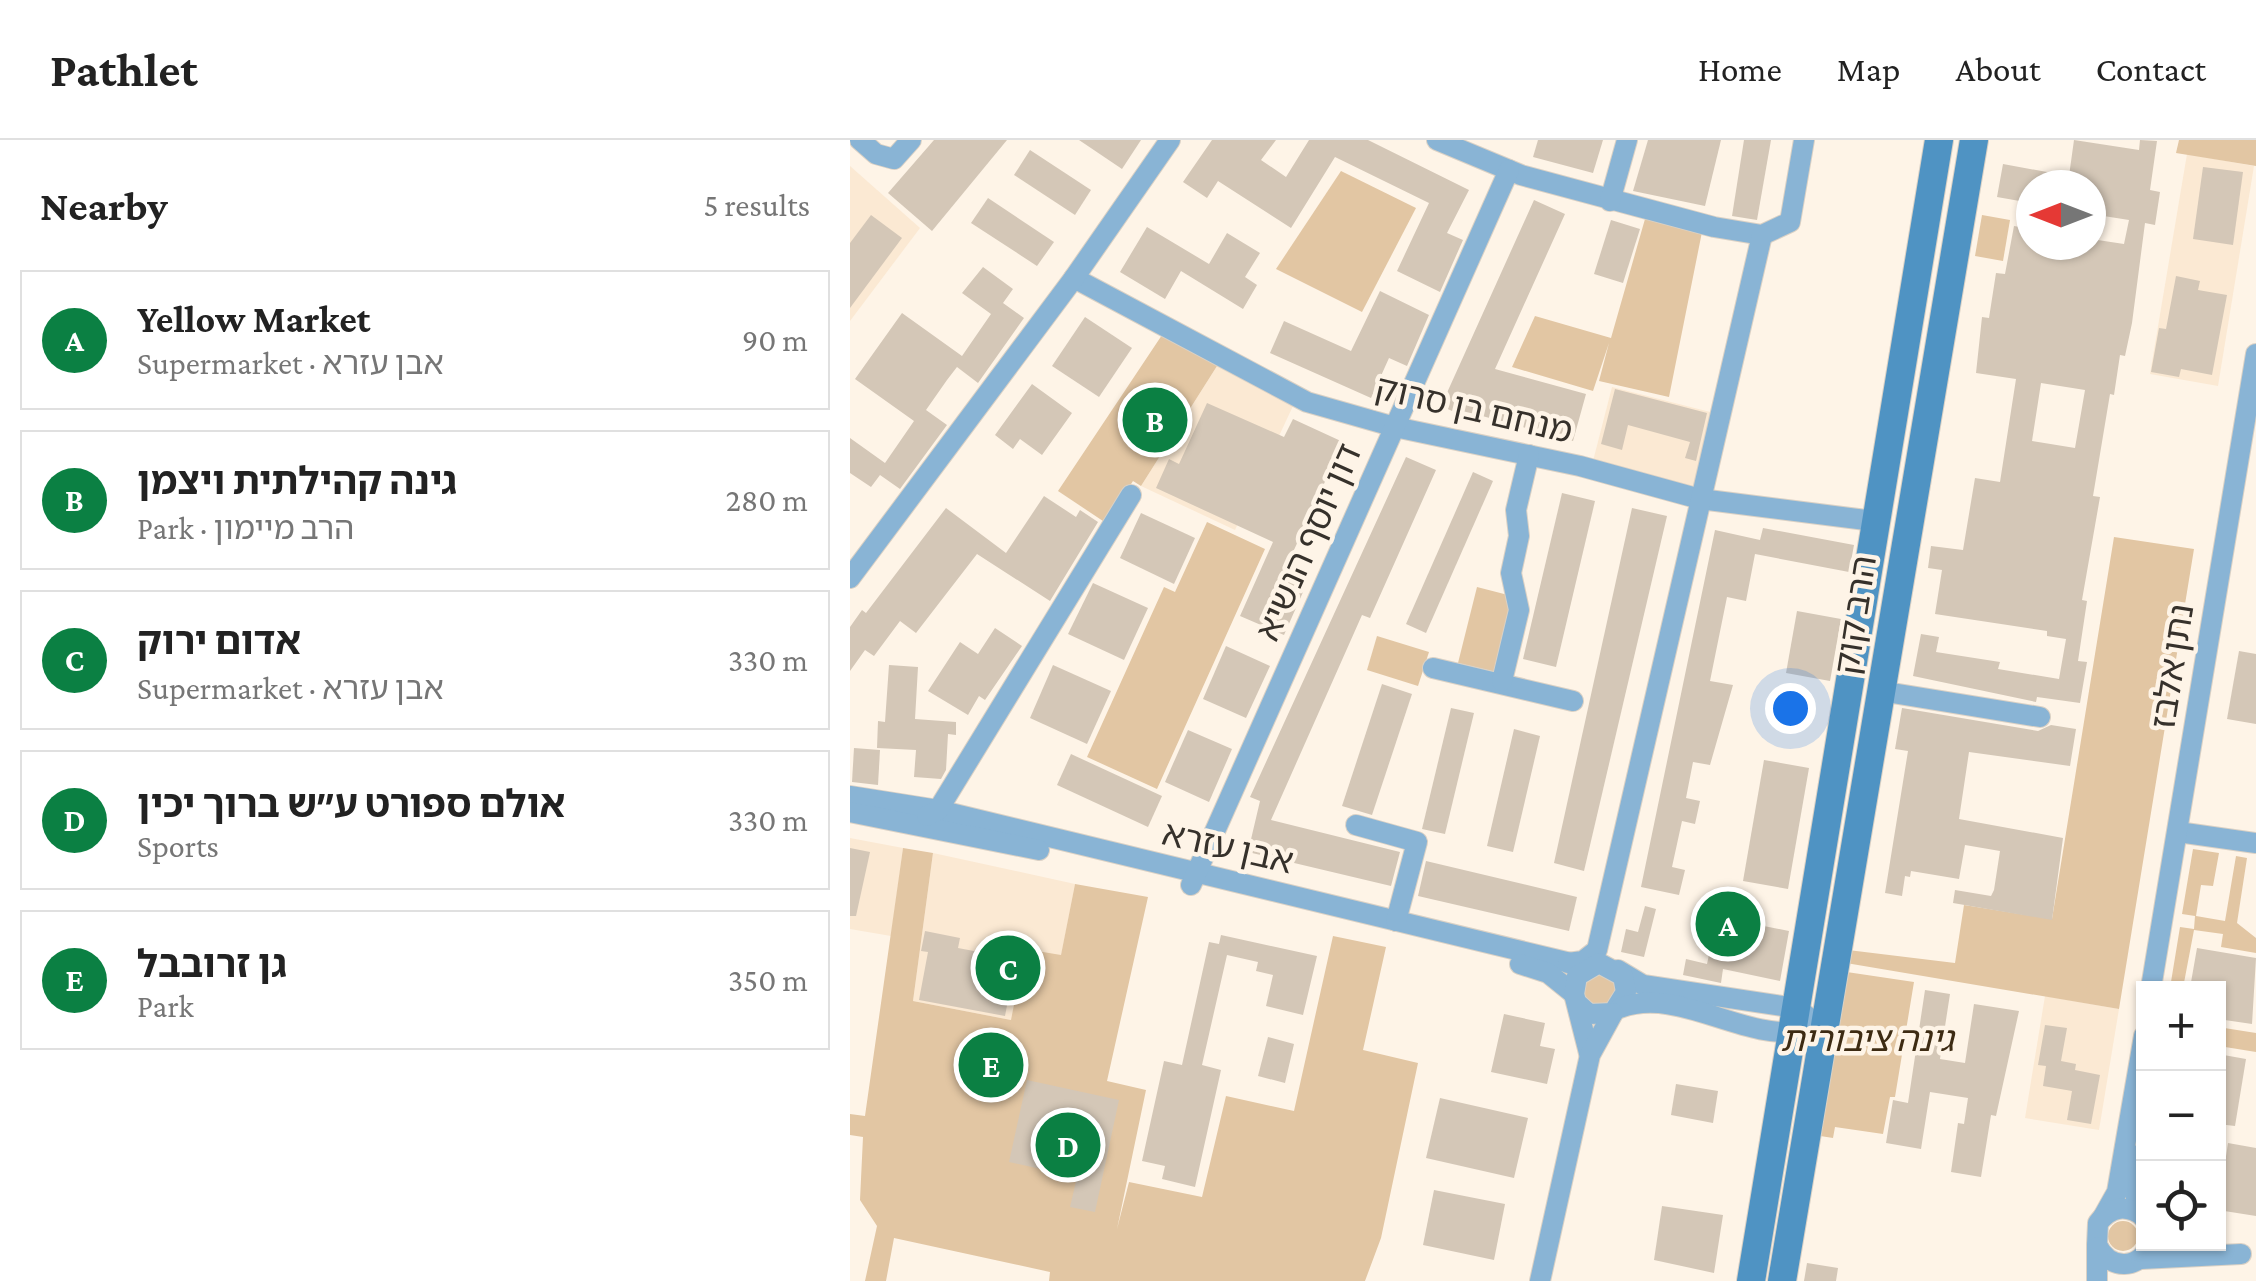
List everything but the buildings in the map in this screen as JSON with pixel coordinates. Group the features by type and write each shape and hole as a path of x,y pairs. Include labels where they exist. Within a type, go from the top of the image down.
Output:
{"main road":[{"name":"הרב קוק","path":"1752,1281 1939,140"},
{"name":"הרב קוק","path":"1782,1281 1974,140"}],"street":[{"path":"860,140 885,159 894,159 911,140"},
{"path":"850,578 1074,278 1170,140"},
{"path":"1437,140 1509,170 1610,200 1762,234 1790,222 1804,140"},
{"path":"1610,200 1628,140"},
{"name":"דון יוסף הנשיא","path":"1194,879 1509,170"},
{"path":"1568,963 1583,960 1597,950 1762,234"},
{"name":"מנחם בן סרוק","path":"1074,278 1307,402 1395,427 1529,455 1700,499 1866,520 1881,509"},
{"name":"נתן אלבז","path":"2153,981 2249,439 2256,354"},
{"path":"1502,681 1520,610 1511,573 1520,536 1516,510 1529,455"},
{"path":"907,822 938,810 1131,494"},
{"path":"1433,668 1502,681 1517,689 1573,701"},
{"path":"1880,691 2040,717"},
{"name":"אבן עזרא","path":"850,796 938,810 1539,968 1575,999"},
{"name":"אבן עזרא","path":"850,812 1194,879 1590,965"},
{"path":"1356,825 1417,842 1396,921"},
{"path":"2178,832 2256,843"},
{"path":"1590,1056 1575,999 1577,976 1590,965 1616,969 1643,984 1823,1028"},
{"path":"1540,1281 1590,1056 1626,984 1616,969"},
{"path":"1575,999 1597,1016 1650,1003 1794,1021"},
{"path":"2097,1281 2095,1232 2117,1192 2138,1071"},
{"path":"2130,1118 2136,1189"},
{"path":"2103,1217 2124,1208 2136,1213"},
{"path":"2097,1246 2111,1262 2142,1255 2248,1255"},
{"path":"2118,1281 2142,1255"}],"shaded area":[{"path":"2187,154 2254,166 2218,386 2150,374"},
{"path":"850,166 920,228 850,321"},
{"path":"1217,366 1293,406 1235,530 1141,486"},
{"path":"1612,387 1722,415 1703,489 1593,461"},
{"path":"850,838 903,848 891,936 850,929"},
{"path":"933,853 1075,884 1061,956 1011,1020 913,1001"},
{"path":"2045,996 2119,1009 2099,1130 2025,1118"}],"green space":[{"path":"2179,140 2256,140 2256,166 2176,153"},
{"path":"1341,171 1416,208 1362,312 1276,269"},
{"path":"1982,215 2010,220 2003,261 1975,256"},
{"path":"1645,219 1702,232 1669,397 1599,381 1609,343 1593,391 1512,367 1535,316 1611,338"},
{"path":"1162,335 1217,366 1141,486 1133,481 1106,523 1058,491"},
{"path":"1207,522 1265,549 1157,789 1087,757 1164,587 1175,592"},
{"path":"2114,537 2194,549 2119,1009 1846,963 1848,950 1955,963 1964,905 2052,919"},
{"path":"1477,587 1508,595 1517,605 1500,673 1458,663"},
{"path":"1377,636 1429,652 1418,686 1367,670"},
{"path":"903,848 933,853 913,1001 1011,1020 1025,949 1061,955 1075,884 1148,897 1107,1081 1146,1090 1117,1229 1129,1182 1202,1197 1226,1096 1294,1111 1333,936 1386,947 1363,1050 1418,1063 1381,1238 1365,1281 1049,1281 1050,1272 894,1238 886,1281 865,1281 877,1226 860,1200 863,1137 850,1135 850,1114 865,1116"},
{"path":"2193,849 2219,853 2213,886 2201,885 2196,916 2225,921 2236,856 2247,858 2237,923 2256,938 2256,953 2221,947 2223,934 2194,930 2184,981 2171,981 2180,927 2194,929 2195,916 2182,914"},
{"path":"1595,971 1615,980 1617,992 1610,1003 1594,1006 1584,1000 1581,985"},
{"name":"גינה ציבורית","path":"1840,971 1914,982 1895,1097 1890,1097 1883,1134 1835,1127 1833,1138 1814,1135"},
{"path":"2226,1028 2256,1033 2256,1052 2226,1047"},
{"path":"2123,1221 2134,1225 2134,1247 2123,1251 2112,1247 2108,1236 2112,1225"}],"place":[{"name":"גינה קהילתית ויצמן","path":"1155,420"},
{"name":"Yellow Market","path":"1728,924"},
{"name":"אדום ירוק","path":"1008,968"},
{"name":"גן זרובבל","path":"991,1065"},
{"name":"אולם ספורט ע״ש ברוך יכין","path":"1068,1145"}]}
